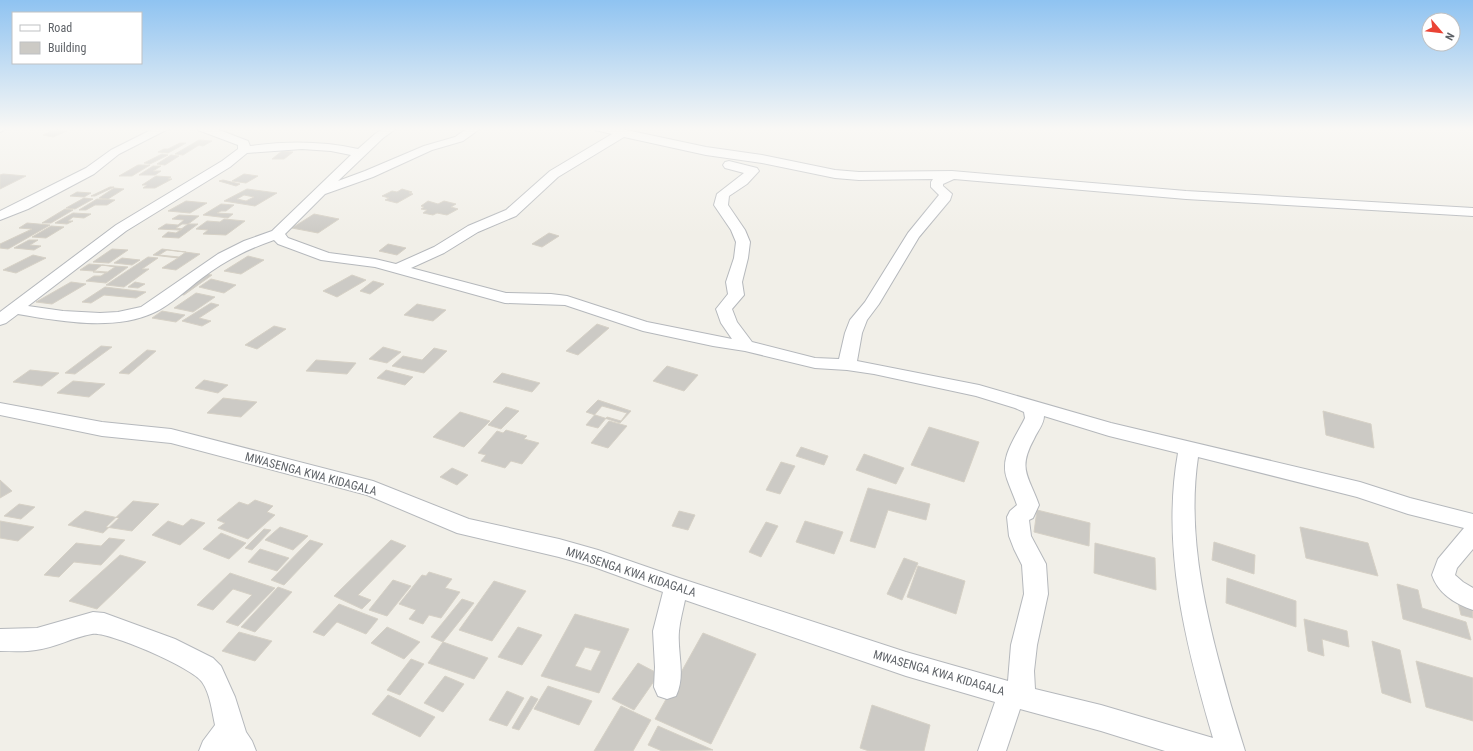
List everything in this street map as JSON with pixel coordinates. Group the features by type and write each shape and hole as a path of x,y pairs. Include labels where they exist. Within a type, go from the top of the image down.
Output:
{"street":[{"path":"0,216 23,206 90,171 100,163"},
{"path":"0,320 122,228 227,163"},
{"path":"15,309 67,317 131,315 146,310 207,267 254,241 277,234 349,163"},
{"path":"317,194 394,163"},
{"path":"399,269 404,265 439,250 473,229 511,213 554,174 570,163"},
{"path":"726,163 730,166 753,171 743,181 723,194 721,205 738,230 743,242 741,258 734,282 736,295 724,309 729,323 746,346"},
{"path":"782,163 835,174 859,176 952,175 1186,195 1473,212"},
{"path":"847,365 852,339 858,322 873,302 897,259 914,234 943,200 946,194 937,187 937,182 952,175"},
{"path":"277,234 283,241 326,257 375,263 506,298 551,299 567,301 643,326 746,346 816,363 847,365 874,369 979,391 1109,429 1360,490 1408,506 1473,522"},
{"path":"701,338 721,331 729,323"},
{"path":"992,751 1016,696 1024,645 1036,594 1034,564 1025,549 1020,536 1018,523 1018,517 1025,512 1028,504 1017,478 1014,466 1021,444 1035,418 1032,409 1021,403"},
{"name":"MWASENGA KWA KIDAGALA","path":"0,409 102,430 171,436 197,441 270,464 373,489 465,527 559,548 598,559 676,587 906,664 1016,696 1101,718 1210,751"},
{"path":"1189,449 1183,494 1188,576 1198,630 1221,721 1231,751"},
{"path":"1473,533 1457,554 1448,561 1444,569 1445,577 1449,584 1473,600"},
{"path":"667,687 668,667 666,631 676,587"},
{"path":"0,640 36,639 93,623 104,624 166,647 204,666 212,674 222,697 236,739 213,751"}],"building":[{"path":"158,163 168,163 165,165 157,164"},
{"path":"138,165 150,165 132,176 119,176"},
{"path":"153,166 161,166 153,171 161,171 155,175 139,175"},
{"path":"244,174 258,176 246,183 232,181"},
{"path":"0,175 26,176 0,189"},
{"path":"156,176 171,177 168,179 172,179 155,188 143,188 147,185 142,185"},
{"path":"223,180 240,184 236,186 219,181"},
{"path":"110,187 114,187 95,196 91,196"},
{"path":"114,188 124,189 108,199 99,198"},
{"path":"247,189 277,193 255,206 224,201","holes":["244,195 254,197 246,201 237,199"]},
{"path":"402,189 412,192 409,193 413,194 397,203 385,200 389,198 382,196 392,191 397,192"},
{"path":"77,192 91,193 84,197 70,196"},
{"path":"84,198 93,199 75,209 66,208"},
{"path":"97,199 115,200 107,205 95,205 86,210 79,210"},
{"path":"186,201 207,203 190,213 168,211"},
{"path":"428,201 438,204 444,201 456,204 451,207 458,209 447,215 423,213 427,210 421,209 424,207 421,206"},
{"path":"221,204 234,205 226,211 217,213 233,214 228,218 203,215"},
{"path":"65,209 73,210 51,223 42,223"},
{"path":"73,213 91,214 84,218 73,217 68,221 73,221 67,224 55,223"},
{"path":"314,214 339,219 318,233 292,228"},
{"path":"179,215 199,216 180,230 158,229 166,224 178,225 184,220 172,219"},
{"path":"224,219 245,221 226,235 203,234 208,230 196,229 207,221 220,222"},
{"path":"27,223 50,225 8,249 0,248 0,244 32,229 19,228"},
{"path":"182,224 198,224 179,238 162,237 168,232 176,233 182,229 176,228"},
{"path":"51,226 64,227 46,238 32,237"},
{"path":"549,233 559,236 542,247 532,244"},
{"path":"29,240 38,240 30,245 41,246 34,250 14,248"},
{"path":"388,244 406,248 397,255 379,251"},
{"path":"112,249 128,250 109,263 93,262"},
{"path":"162,249 200,254 176,270 162,268 178,258 153,255"},
{"path":"167,250 186,252 179,257 159,255"},
{"path":"33,255 46,258 16,273 3,270"},
{"path":"248,256 264,260 241,274 224,271"},
{"path":"148,257 158,258 142,269 149,269 124,287 106,285"},
{"path":"122,258 140,260 132,265 114,263"},
{"path":"89,264 128,267 106,283 86,281 94,276 101,276 107,272 80,270"},
{"path":"102,265 115,267 106,273 93,272"},
{"path":"205,274 212,275 184,295 177,294"},
{"path":"352,275 366,280 337,297 323,291"},
{"path":"211,279 236,285 224,293 199,287"},
{"path":"373,281 384,284 370,294 360,291"},
{"path":"71,282 86,284 52,304 36,302"},
{"path":"135,282 145,284 138,288 128,287"},
{"path":"105,287 146,292 136,298 104,295 91,303 82,302"},
{"path":"196,293 215,297 193,312 174,308"},
{"path":"211,303 219,305 199,318 211,321 202,326 182,321"},
{"path":"417,304 446,310 433,321 404,315"},
{"path":"162,311 185,315 176,322 152,318"},
{"path":"597,324 609,328 578,355 566,351"},
{"path":"274,326 286,329 257,349 245,345"},
{"path":"101,346 112,347 75,374 65,373"},
{"path":"383,347 401,352 387,363 369,359"},
{"path":"434,348 447,351 424,373 392,366 403,356 422,360"},
{"path":"147,350 156,351 129,374 119,373"},
{"path":"316,360 356,363 347,374 306,371"},
{"path":"667,366 698,375 684,391 653,381"},
{"path":"30,370 59,373 42,386 13,382"},
{"path":"386,370 413,377 405,385 377,378"},
{"path":"502,373 540,383 532,392 493,382"},
{"path":"204,380 228,385 218,393 195,388"},
{"path":"73,381 105,384 89,397 57,393"},
{"path":"223,398 257,402 241,417 207,413"},
{"path":"598,400 631,411 620,423 586,412"},
{"path":"602,406 627,413 621,421 607,417 598,428 586,425"},
{"path":"506,407 519,411 501,429 488,425"},
{"path":"1323,411 1371,424 1374,448 1326,435"},
{"path":"460,412 490,421 464,447 433,437"},
{"path":"609,421 627,426 608,448 591,443"},
{"path":"929,427 979,442 964,482 911,465"},
{"path":"506,430 527,436 524,439 539,443 522,464 511,461 505,468 481,461 486,455 478,453 497,431 503,433"},
{"path":"801,447 828,456 824,465 796,456"},
{"path":"864,454 904,468 896,484 856,470"},
{"path":"781,462 795,466 780,494 766,490"},
{"path":"452,468 468,475 457,485 440,477"},
{"path":"0,480 12,491 0,498"},
{"path":"868,488 930,504 926,520 888,510 875,548 850,541"},
{"path":"255,500 273,506 267,512 275,515 248,539 218,528 225,523 217,520 239,502 248,505"},
{"path":"133,501 159,504 132,531 106,527"},
{"path":"19,504 35,507 21,519 4,516"},
{"path":"1037,510 1090,523 1089,546 1034,532"},
{"path":"85,511 119,518 103,533 68,525"},
{"path":"679,511 695,515 688,530 672,526"},
{"path":"191,519 205,523 180,545 152,535 168,521 183,526"},
{"path":"0,521 34,527 18,541 0,538"},
{"path":"805,521 843,532 834,554 796,542"},
{"path":"766,522 778,526 761,557 749,552"},
{"path":"280,527 308,536 293,550 265,540"},
{"path":"1300,527 1368,543 1378,576 1306,558"},
{"path":"264,529 271,530 252,550 245,548"},
{"path":"221,533 246,543 229,559 203,549"},
{"path":"109,538 125,540 101,565 74,562 59,577 44,575 76,543 101,546"},
{"path":"310,540 323,544 284,585 271,580"},
{"path":"391,540 406,546 358,595 371,600 362,609 334,596"},
{"path":"1214,542 1255,555 1254,574 1212,560"},
{"path":"1095,543 1155,558 1156,590 1094,573"},
{"path":"260,549 289,558 277,571 248,562"},
{"path":"120,555 146,562 97,609 69,601"},
{"path":"904,558 918,563 902,600 887,594"},
{"path":"918,566 965,581 956,614 907,597"},
{"path":"429,572 452,579 445,588 460,592 441,618 429,615 423,624 409,619 416,610 399,604 422,575 426,576"},
{"path":"230,573 275,588 238,626 226,622 252,595 233,589 213,610 197,605"},
{"path":"1227,578 1296,601 1296,627 1226,603"},
{"path":"393,580 411,586 387,616 369,610"},
{"path":"494,581 526,591 492,641 459,630"},
{"path":"1397,584 1418,590 1422,608 1466,622 1471,640 1403,619"},
{"path":"278,587 292,592 255,632 241,627"},
{"path":"462,599 474,603 443,642 431,637"},
{"path":"1458,602 1472,607 1473,618 1461,615"},
{"path":"339,604 378,619 366,634 337,622 324,636 313,632"},
{"path":"575,614 629,629 599,693 541,676","holes":["585,647 601,651 591,671 575,666"]},
{"path":"1304,619 1347,631 1349,647 1322,639 1324,656 1308,651"},
{"path":"387,627 420,642 404,659 371,643"},
{"path":"518,627 542,635 522,665 498,657"},
{"path":"239,632 272,641 255,661 222,651"},
{"path":"703,633 756,654 711,744 655,719"},
{"path":"1372,641 1400,650 1411,703 1382,693"},
{"path":"443,642 488,658 474,679 428,663"},
{"path":"411,659 424,664 400,695 387,690"},
{"path":"1416,661 1473,678 1473,721 1426,707"},
{"path":"638,663 659,674 634,710 612,699"},
{"path":"445,676 464,684 443,712 424,703"},
{"path":"548,686 592,701 579,725 534,709"},
{"path":"507,691 524,698 507,726 489,720"},
{"path":"388,695 435,717 420,737 372,714"},
{"path":"531,696 538,699 519,730 512,728"},
{"path":"872,705 930,725 924,751 869,751 860,748"},
{"path":"621,706 651,720 633,751 594,751"},
{"path":"658,726 713,750 662,751 648,745"}]}
